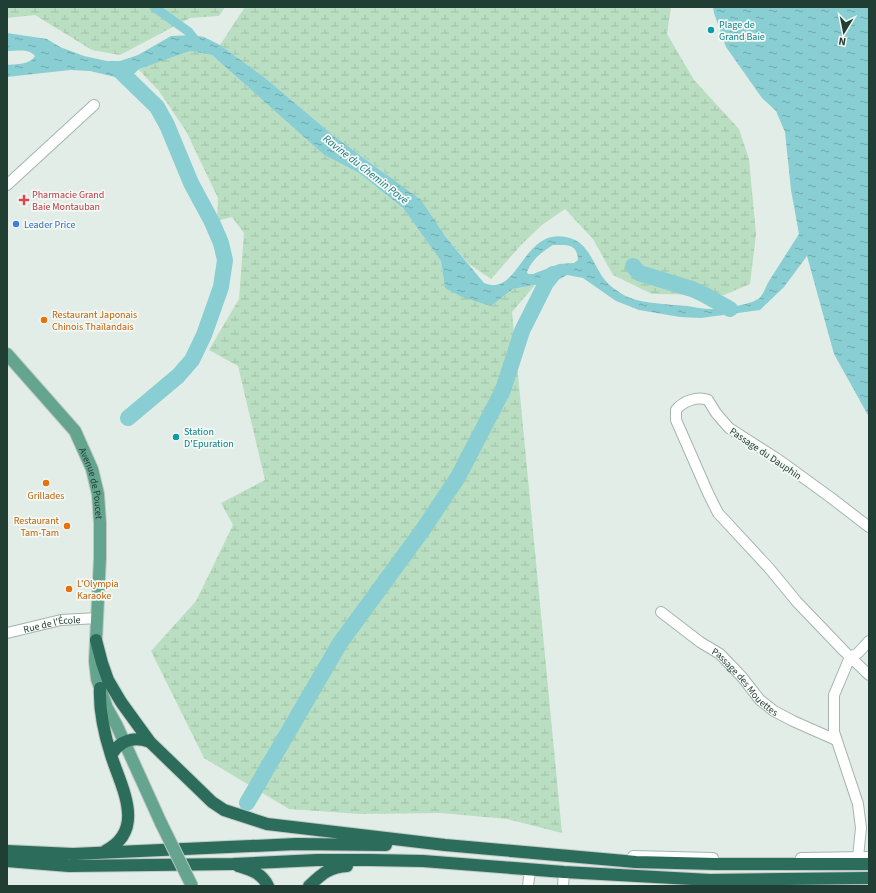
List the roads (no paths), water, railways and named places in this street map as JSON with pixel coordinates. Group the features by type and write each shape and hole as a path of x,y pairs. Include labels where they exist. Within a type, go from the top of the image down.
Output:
{"highway":[{"path":"96,640 105,673 115,692 150,742 212,802 224,810 267,824 445,845 636,862 716,864 869,864"},
{"path":"100,688 101,712 111,755 128,810 127,828 124,835 117,843 103,851"},
{"path":"111,755 114,749 124,742 137,739 150,742"},
{"path":"7,851 73,854 103,851 296,844 445,845"},
{"path":"7,861 70,866 233,864 317,860 423,861 530,870 710,880 869,878"},
{"path":"309,886 331,868 341,866 423,861"},
{"path":"233,864 256,872 268,886"}],"main road":[{"name":"Avenue de Poucet","path":"7,354 75,431 92,469 98,494 100,523 96,660 100,688 107,708 117,726"},
{"path":"115,692 117,726 161,823 192,886"}],"street":[{"path":"7,185 94,105"},
{"name":"Passage du Dauphin","path":"850,657 797,602 769,568 718,513 676,420 676,410 681,404 701,398 708,400 728,428 779,460 869,527"},
{"name":"Passage des Mouettes","path":"661,612 700,642 720,654 742,677 760,700 774,711 836,740"},
{"name":"Rue de l'École","path":"7,633 61,620 98,618"},
{"path":"858,857 861,828 858,804 834,732 834,695 850,657 858,653 869,641"},
{"path":"850,657 869,675"},
{"path":"567,856 744,860 869,857"},
{"path":"528,886 530,870"},
{"path":"563,886 564,872"}],"water":[{"name":"Ravine du Chemin Pavé","path":"713,7 869,7 869,417 834,354 807,256 784,287 760,310 701,318 680,317 639,310 616,301 583,278 567,275 556,281 513,289 491,306 462,297 445,288 441,261 403,208 359,173 324,155 212,55 190,51 139,69 135,73 115,77 90,71 70,70 7,77 7,65 26,63 35,56 26,51 7,51 7,33 47,39 60,47 84,56 107,61 120,61 138,55 171,36 192,35 204,37 220,45 264,77 334,136 421,200 445,236 484,283 496,285 505,281 514,273 530,252 540,242 551,237 566,237 580,244 590,254 608,284 625,296 652,303 716,309 742,305 760,298 799,234 791,190 785,132 776,111 762,98 726,47","holes":["553,245 570,246 576,250 578,260 574,263 559,264 533,274 528,274 527,272 529,267 538,256"]}],"waterway":[{"path":"154,7 189,32 196,41"},
{"path":"120,71 157,107 167,125 191,183 212,222 221,243 225,260 221,287 204,335 192,360 178,376 128,418"},
{"path":"633,266 639,273 692,289 730,309"},
{"path":"247,803 340,643 422,531 458,477 503,390 522,331 546,283 553,274"}],"place":[{"name":"Plage de Grand Baie","path":"711,30"},
{"name":"Pharmacie Grand Baie Montauban","path":"24,200"},
{"name":"Leader Price","path":"16,224"},
{"name":"Restaurant Japonais Chinois Thaïlandais","path":"44,320"},
{"name":"Station D'Epuration","path":"176,437"},
{"name":"Grillades","path":"46,483"},
{"name":"Restaurant Tam-Tam","path":"67,526"},
{"name":"L'Olympia Karaoke","path":"69,589"}]}
